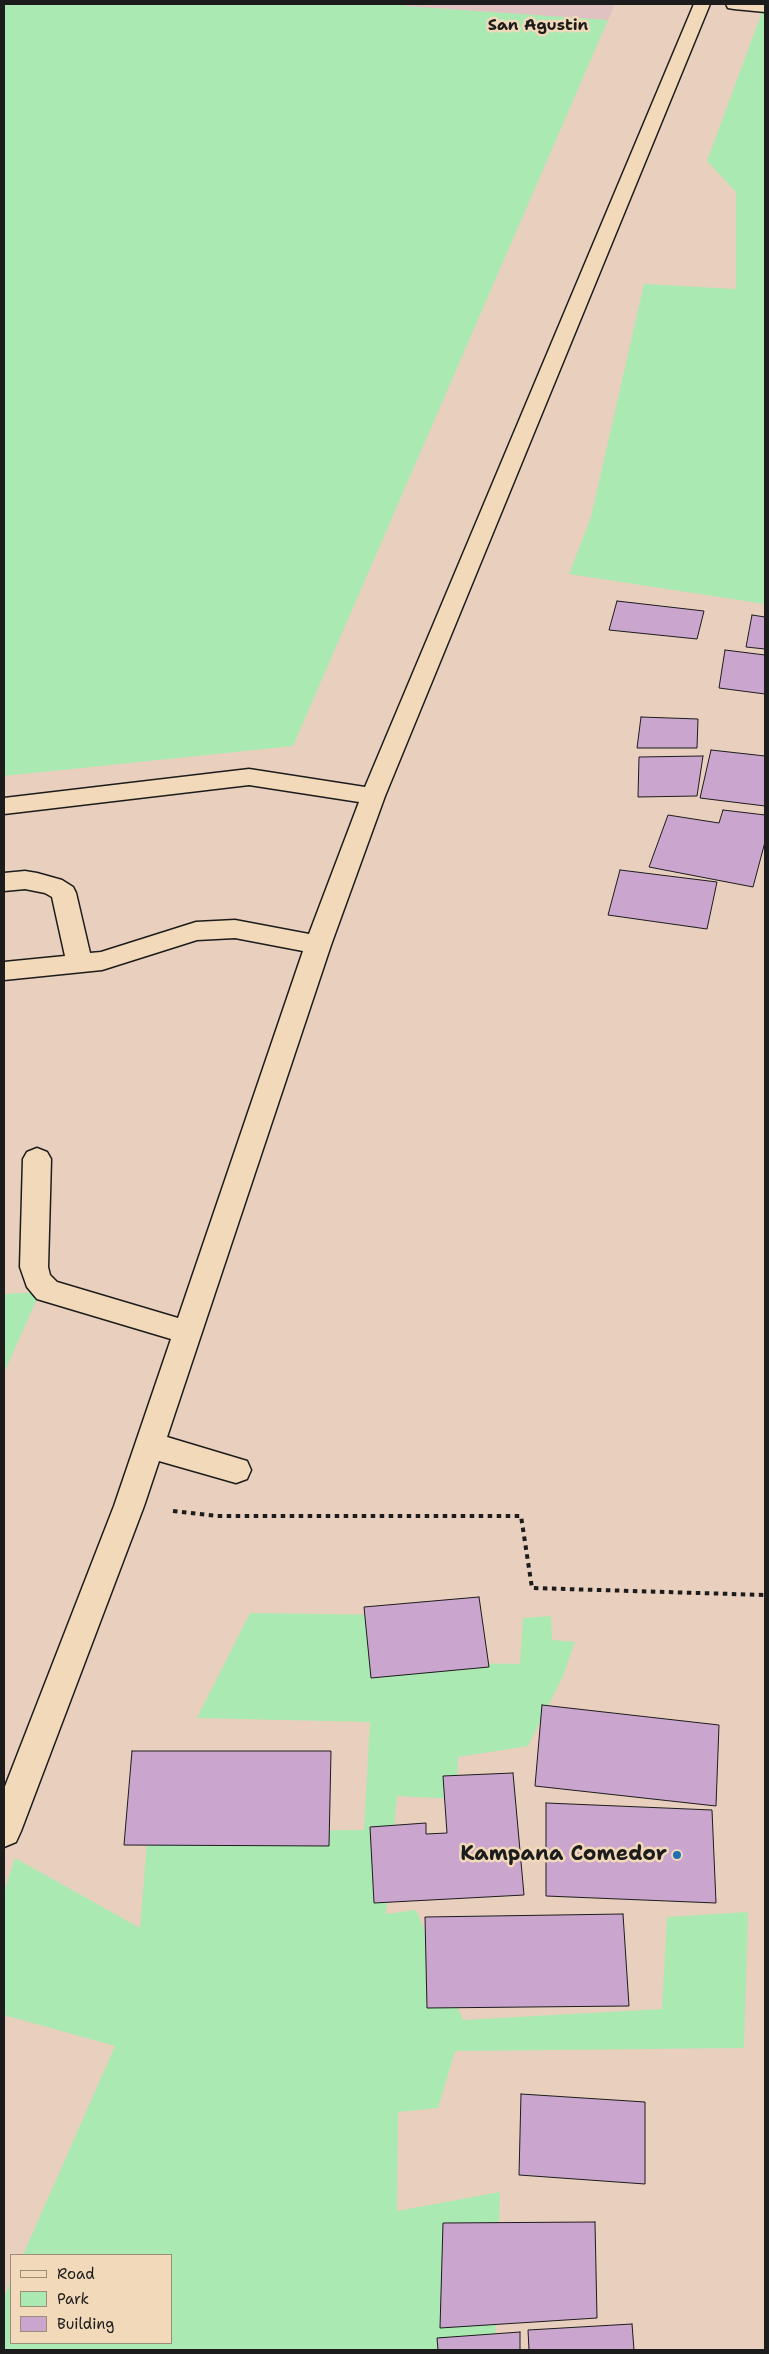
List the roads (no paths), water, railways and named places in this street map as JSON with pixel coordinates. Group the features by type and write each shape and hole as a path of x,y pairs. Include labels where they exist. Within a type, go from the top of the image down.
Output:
{"street":[{"path":"4,1831 129,1506 318,945 373,796 702,4"},
{"path":"734,4 765,7"},
{"path":"4,806 249,777 373,796"},
{"path":"4,882 25,880 37,882 53,886 64,893 78,963"},
{"path":"4,971 102,961 196,931 235,929 318,945"},
{"path":"37,1159 34,1267 37,1279 48,1291 187,1332"},
{"path":"149,1445 236,1470"}],"place":[{"name":"Kampana Comedor","path":"677,1855"}],"district":[{"name":"San Agustin","path":"538,26"}]}
